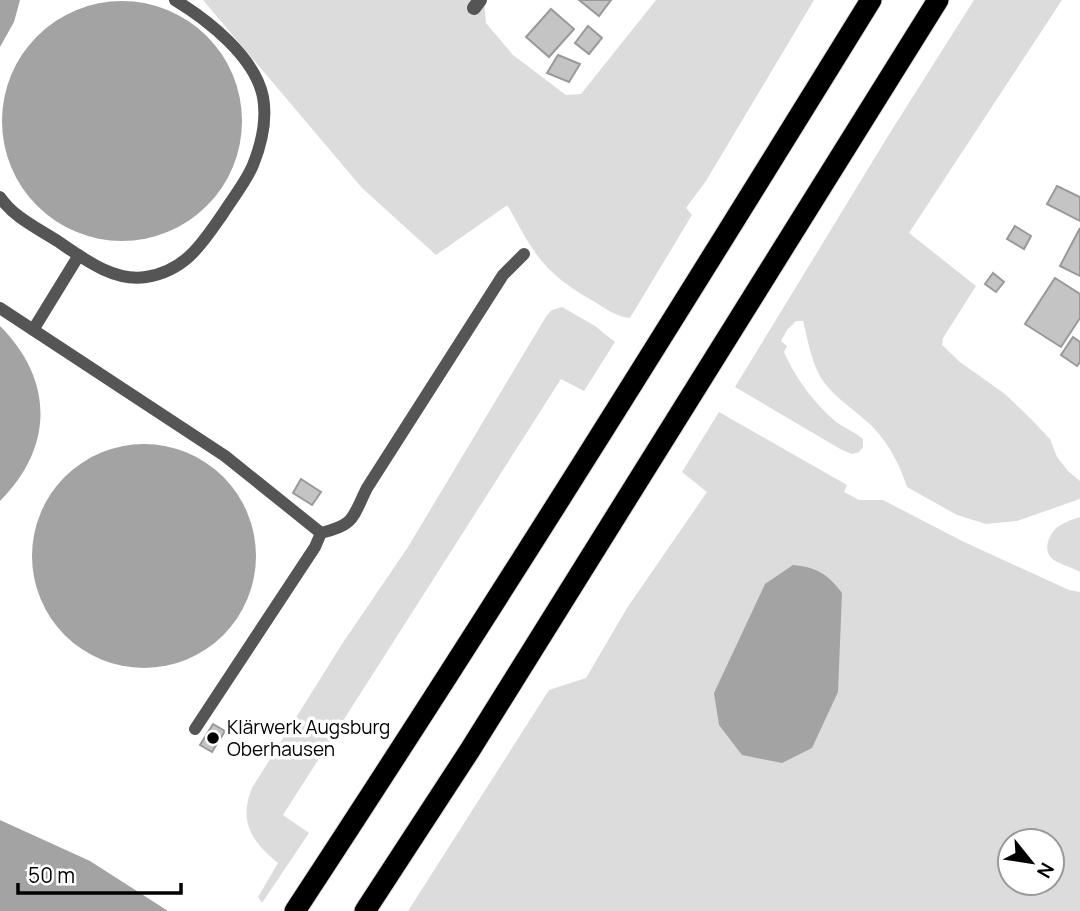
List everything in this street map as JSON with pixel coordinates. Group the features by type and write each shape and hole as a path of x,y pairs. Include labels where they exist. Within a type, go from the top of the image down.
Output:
{"highway":[{"path":"295,911 684,302 872,0"},
{"path":"365,911 470,750 938,0"}],"lane":[{"path":"0,197 15,213 100,269 126,276 146,277 170,269 191,257 252,168 261,141 262,96 253,73 228,40 175,0"},
{"path":"321,533 342,528 352,519 367,488 503,275 524,254"},
{"path":"33,330 79,256"},
{"path":"0,308 225,456 321,533"},
{"path":"195,729 315,547 321,533"}],"shaded area":[{"path":"0,0 20,0 14,22 0,47"},
{"path":"203,0 484,0 486,23 513,55 566,95 581,94 656,0 814,0 706,181 686,208 692,215 630,318 607,310 553,273 534,251 508,206 436,255 362,188"},
{"path":"974,0 1062,0 909,233 976,286 943,338 942,345 960,362 1005,394 1032,420 1050,439 1057,457 1068,471 1080,481 1080,499 1017,521 986,524 957,515 907,487 885,441 835,395 821,378 812,358 803,321 796,321 787,330 781,341 787,346 784,352 800,382 815,401 839,424 863,439 863,447 859,452 852,454 842,450 735,387"},
{"path":"122,1 168,10 189,21 207,36 222,54 233,75 242,121 233,167 222,188 207,206 189,221 168,232 122,241 76,232 55,221 37,206 22,188 11,167 2,121 11,75 22,54 37,36 55,21 76,10"},
{"path":"562,307 595,326 615,342 584,391 561,379 283,815 309,833 262,903 258,897 278,863 261,847 250,830 246,811 252,788 342,644 408,547 547,315"},
{"path":"0,326 18,347 30,369 38,391 40,414 38,436 30,458 18,480 0,501"},
{"path":"719,412 847,485 844,492 859,500 883,500 962,541 1069,590 1080,592 1080,911 408,911 549,690 586,678 627,608 707,492 682,472"},
{"path":"155,444 177,448 197,457 215,469 231,485 252,523 256,556 252,589 248,599 231,627 215,643 177,664 133,668 111,664 91,655 73,643 57,627 36,589 32,545 36,523 45,503 57,485 73,469 111,448"},
{"path":"1080,517 1080,572 1054,560 1047,547 1055,529"},
{"path":"793,565 821,573 842,593 838,692 812,748 782,763 742,755 719,725 714,693 765,584"},
{"path":"0,820 90,861 168,911 0,911"}],"building":[{"path":"579,0 611,0 599,16"},
{"path":"551,9 574,29 549,57 526,37"},
{"path":"588,26 602,38 589,54 575,43"},
{"path":"558,55 580,64 569,82 547,73"},
{"path":"1057,186 1080,197 1080,221 1047,204"},
{"path":"1015,226 1031,236 1024,249 1007,239"},
{"path":"1080,228 1080,276 1060,266"},
{"path":"993,273 1004,282 996,292 985,284"},
{"path":"1055,278 1080,294 1080,318 1061,347 1025,324"},
{"path":"1073,337 1080,342 1080,362 1077,366 1061,355"},
{"path":"301,479 321,492 312,505 293,493"},
{"name":"Klärwerk Augsburg Oberhausen","path":"213,724 225,731 212,752 200,745"}],"place":[{"name":"Klärwerk Augsburg Oberhausen","path":"213,738"}]}
